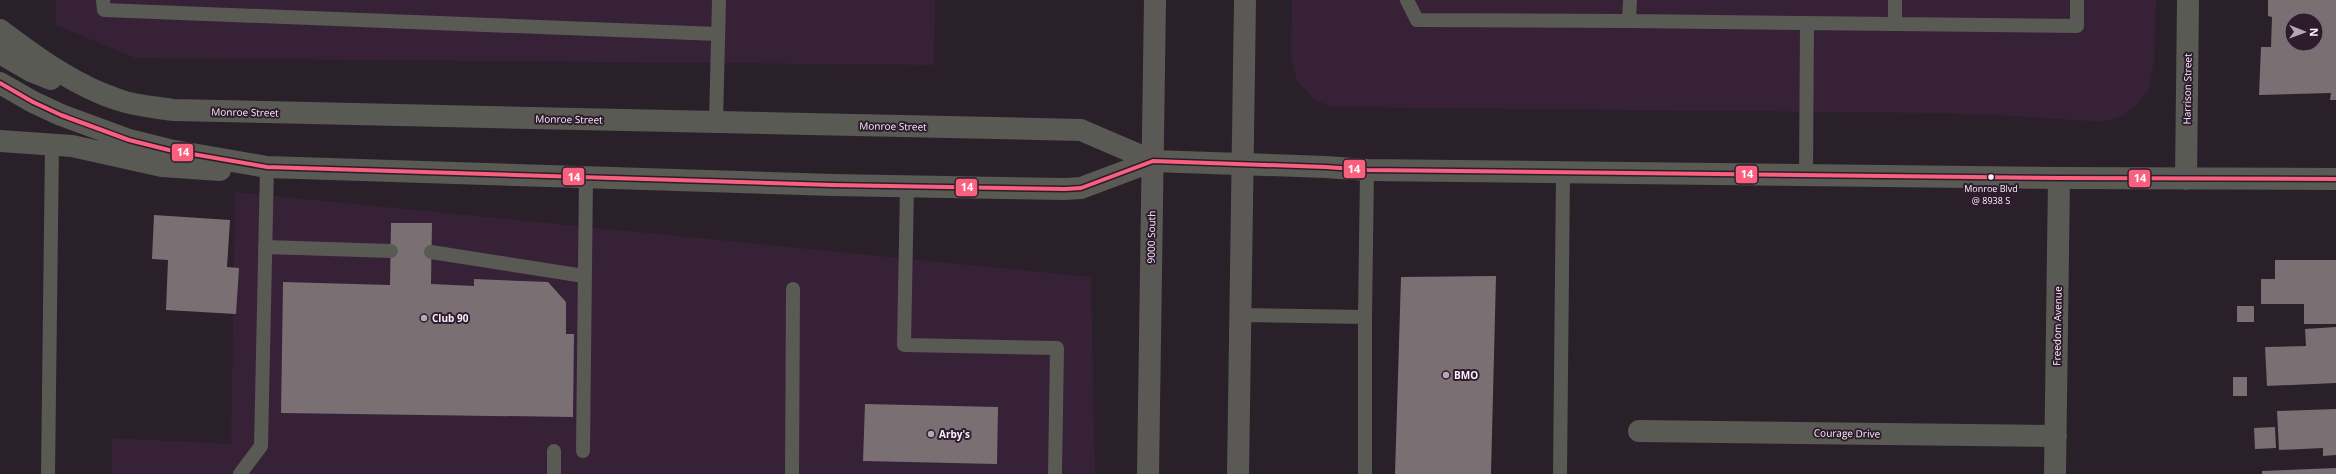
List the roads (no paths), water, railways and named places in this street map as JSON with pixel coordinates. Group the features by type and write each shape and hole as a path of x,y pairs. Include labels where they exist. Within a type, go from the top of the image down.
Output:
{"main road":[{"name":"9000 South","path":"1148,474 1155,0"},
{"path":"1238,474 1245,0"}],"street":[{"name":"Harrison Street","path":"2186,179 2188,0"},
{"name":"Monroe Street","path":"0,30 36,57 69,77 119,100 173,110 1081,130 1153,161"},
{"path":"0,53 31,71 60,84 119,100"},
{"name":"Monroe Street","path":"0,82 33,102 61,115 129,140 169,150 266,167 907,186 1081,188 1153,161 1243,163 1367,170 2336,180"},
{"path":"0,141 95,150 136,162 189,169 236,170 266,167"},
{"name":"Freedom Avenue","path":"2055,474 2059,178"},
{"name":"Courage Drive","path":"1639,431 2056,436"}],"lane":[{"path":"104,0 104,10 718,34"},
{"path":"716,122 719,0"},
{"path":"1407,0 1417,20 2077,26 2077,0"},
{"path":"1629,21 1630,0"},
{"path":"1895,0 1895,24"},
{"path":"1806,175 1807,23"},
{"path":"48,474 52,145"},
{"path":"240,474 261,446 266,167"},
{"path":"1365,474 1364,317 1367,170"},
{"path":"1560,474 1563,172"},
{"path":"583,451 586,177"},
{"path":"907,186 904,345 1057,348 1055,474"},
{"path":"265,248 391,251"},
{"path":"431,252 584,276"},
{"path":"792,474 793,289"},
{"path":"1241,315 1364,317"},
{"path":"554,451 554,474"}],"place":[{"name":"Monroe Blvd @ 8938 S","path":"1991,177"},
{"name":"Club 90","path":"424,318"},
{"name":"BMO","path":"1446,375"},
{"name":"Arby's","path":"931,434"}]}
